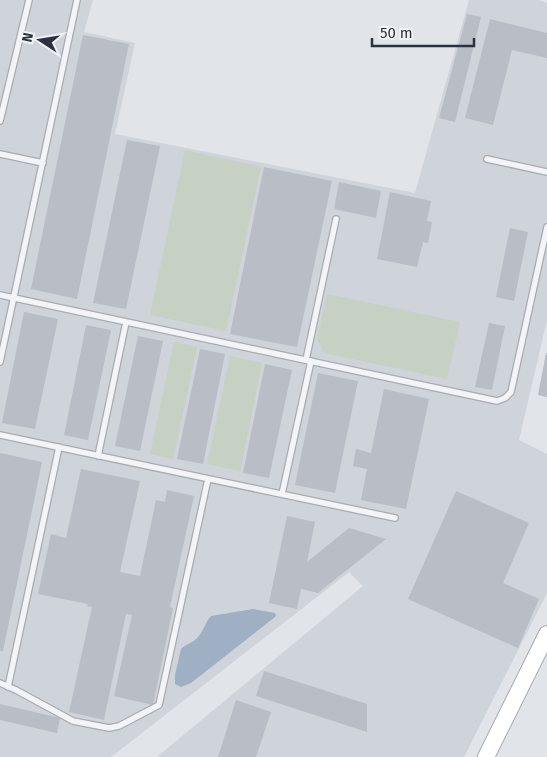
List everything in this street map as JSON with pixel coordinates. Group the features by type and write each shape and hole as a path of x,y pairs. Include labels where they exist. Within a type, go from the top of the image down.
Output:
{"street":[{"path":"486,757 547,634"}],"lane":[{"path":"0,121 29,0"},
{"path":"0,362 77,0"},
{"path":"0,154 43,163"},
{"path":"487,159 547,172"},
{"path":"282,494 336,219"},
{"path":"0,295 497,401 505,398 511,392 547,227"},
{"path":"98,456 126,322"},
{"path":"0,435 395,518"},
{"path":"8,687 59,448"},
{"path":"0,683 73,721 109,728 119,726 159,705 208,479"}],"shaded area":[{"path":"0,0 93,0 84,32 135,43 115,134 415,193 469,0 539,0 547,3 547,320 519,440 547,454 547,593 464,757 157,757 363,586 349,572 111,757 0,757"}],"green space":[{"path":"185,150 261,167 226,331 150,315"},
{"path":"327,294 460,322 447,379 324,353 317,339"},
{"path":"174,342 197,347 173,459 150,454"},
{"path":"230,356 262,363 240,471 207,464"}],"water":[{"path":"253,609 275,613 276,615 191,683 181,687 175,684 175,675 181,649 198,637 211,616"}],"building":[{"path":"467,14 481,17 455,122 439,118"},
{"path":"490,19 547,33 547,58 512,50 493,125 465,118"},
{"path":"83,35 129,44 77,299 31,289"},
{"path":"127,140 160,146 126,309 93,303"},
{"path":"264,167 332,181 297,347 230,334"},
{"path":"339,182 381,191 376,218 334,209"},
{"path":"390,192 431,201 427,221 432,222 428,243 423,242 417,267 377,259"},
{"path":"510,228 528,232 514,301 496,297"},
{"path":"24,312 58,319 35,429 2,423"},
{"path":"489,323 505,326 492,390 475,387"},
{"path":"86,325 111,330 88,440 64,435"},
{"path":"138,336 163,341 140,451 115,446"},
{"path":"200,349 225,354 203,464 177,459"},
{"path":"547,353 547,397 538,395"},
{"path":"265,364 292,370 269,478 243,473"},
{"path":"318,373 358,381 335,493 295,485"},
{"path":"384,389 429,399 406,509 361,500 367,469 353,466 356,449 371,453"},
{"path":"0,453 42,462 3,651 0,651"},
{"path":"81,469 140,481 120,572 140,576 156,500 165,502 167,490 194,496 170,607 173,608 153,705 114,696 132,615 126,614 104,720 69,712 92,607 87,606 88,604 38,594 51,534 66,538"},
{"path":"456,491 529,523 503,583 539,599 518,648 408,599"},
{"path":"287,516 315,522 307,562 349,528 386,539 318,593 301,589 297,609 269,603"},
{"path":"264,671 367,704 367,732 256,696"},
{"path":"236,700 271,712 256,757 218,757"},
{"path":"0,704 60,718 57,733 0,720"}]}
